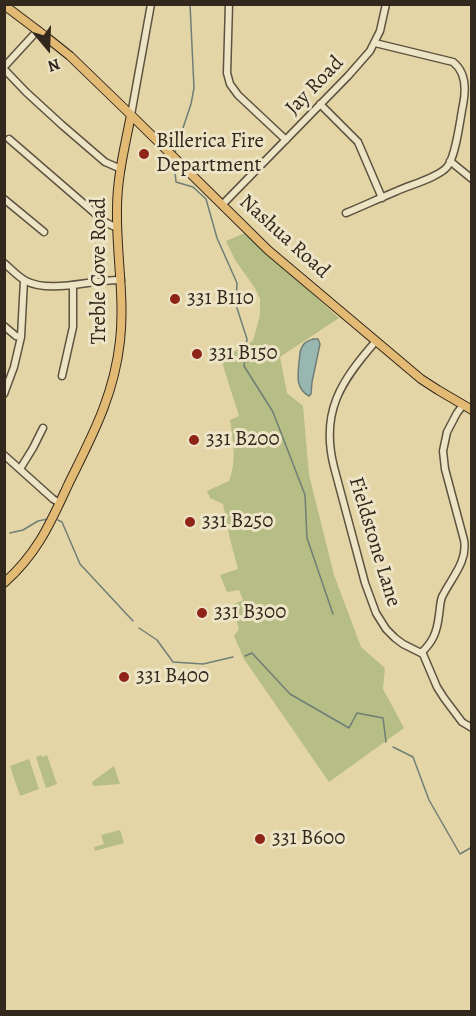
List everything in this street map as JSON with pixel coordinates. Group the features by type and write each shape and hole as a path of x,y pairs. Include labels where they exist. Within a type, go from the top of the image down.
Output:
{"main road":[{"name":"Nashua Road","path":"4,5 70,56 268,250 429,385 471,410"},
{"name":"Treble Cove Road","path":"4,583 23,565 38,545 99,420 111,386 120,340 122,311 117,199 131,115"},
{"path":"126,138 132,131 146,130"}],"street":[{"name":"Treble Cove Road","path":"131,115 151,4"},
{"path":"229,4 227,73 230,84 238,95 286,140"},
{"name":"Jay Road","path":"222,205 360,63 375,43 383,22 386,4"},
{"path":"38,30 4,68 26,92 105,162 121,169"},
{"path":"346,213 446,169 450,161 465,97 463,76 453,62 375,43"},
{"path":"320,104 358,142 382,198"},
{"path":"9,139 105,222 117,228"},
{"path":"450,161 471,179"},
{"path":"4,199 44,232"},
{"path":"4,263 24,280 40,285 73,285 121,280"},
{"path":"4,394 14,367 21,337 24,280"},
{"path":"62,376 73,327 73,285"},
{"path":"4,326 13,334 21,337"},
{"name":"Fieldstone Lane","path":"376,341 352,368 340,390 330,422 331,451 372,604 389,632 403,644 421,653"},
{"path":"463,405 447,432 443,451 445,469 464,540 464,556 441,599 435,635 421,653 444,698 462,722 471,728"},
{"path":"20,469 43,428"},
{"path":"4,455 60,503"}],"green space":[{"path":"245,233 339,318 280,357 287,393 303,406 309,475 334,575 361,647 385,668 383,689 404,728 329,782 244,659 234,636 239,629 232,605 243,600 239,590 227,592 220,575 238,569 223,504 210,498 207,491 229,481 234,458 230,420 239,416 221,359 253,341 260,315 260,299 255,288 235,260 226,241"},
{"path":"41,755 42,757 47,755 57,784 46,788 36,757"},
{"path":"29,759 39,789 20,796 10,766"},
{"path":"114,766 120,784 93,786 92,782"},
{"path":"120,830 124,843 95,851 94,847 104,844 101,835"}],"water":[{"path":"318,339 320,344 309,396 299,385 298,372 301,349 305,343"}],"waterway":[{"path":"175,152 194,88 190,4"},
{"path":"174,163 176,182 193,187 206,199 217,238 237,283 236,305 247,339 244,366 273,412 305,495 307,538 333,614"},
{"path":"10,533 48,519"},
{"path":"58,520 62,522 80,564 133,621"},
{"path":"139,628 157,640 173,662 203,664 233,657"},
{"path":"245,656 252,653 290,694 349,728 357,713 383,718 386,742"},
{"path":"393,747 413,757 429,800 460,854 472,847"}],"place":[{"name":"Billerica Fire Department","path":"144,154"},
{"name":"331 B110","path":"175,299"},
{"name":"331 B150","path":"197,354"},
{"name":"331 B200","path":"194,440"},
{"name":"331 B250","path":"190,522"},
{"name":"331 B300","path":"202,613"},
{"name":"331 B400","path":"124,677"},
{"name":"331 B600","path":"260,839"}]}
